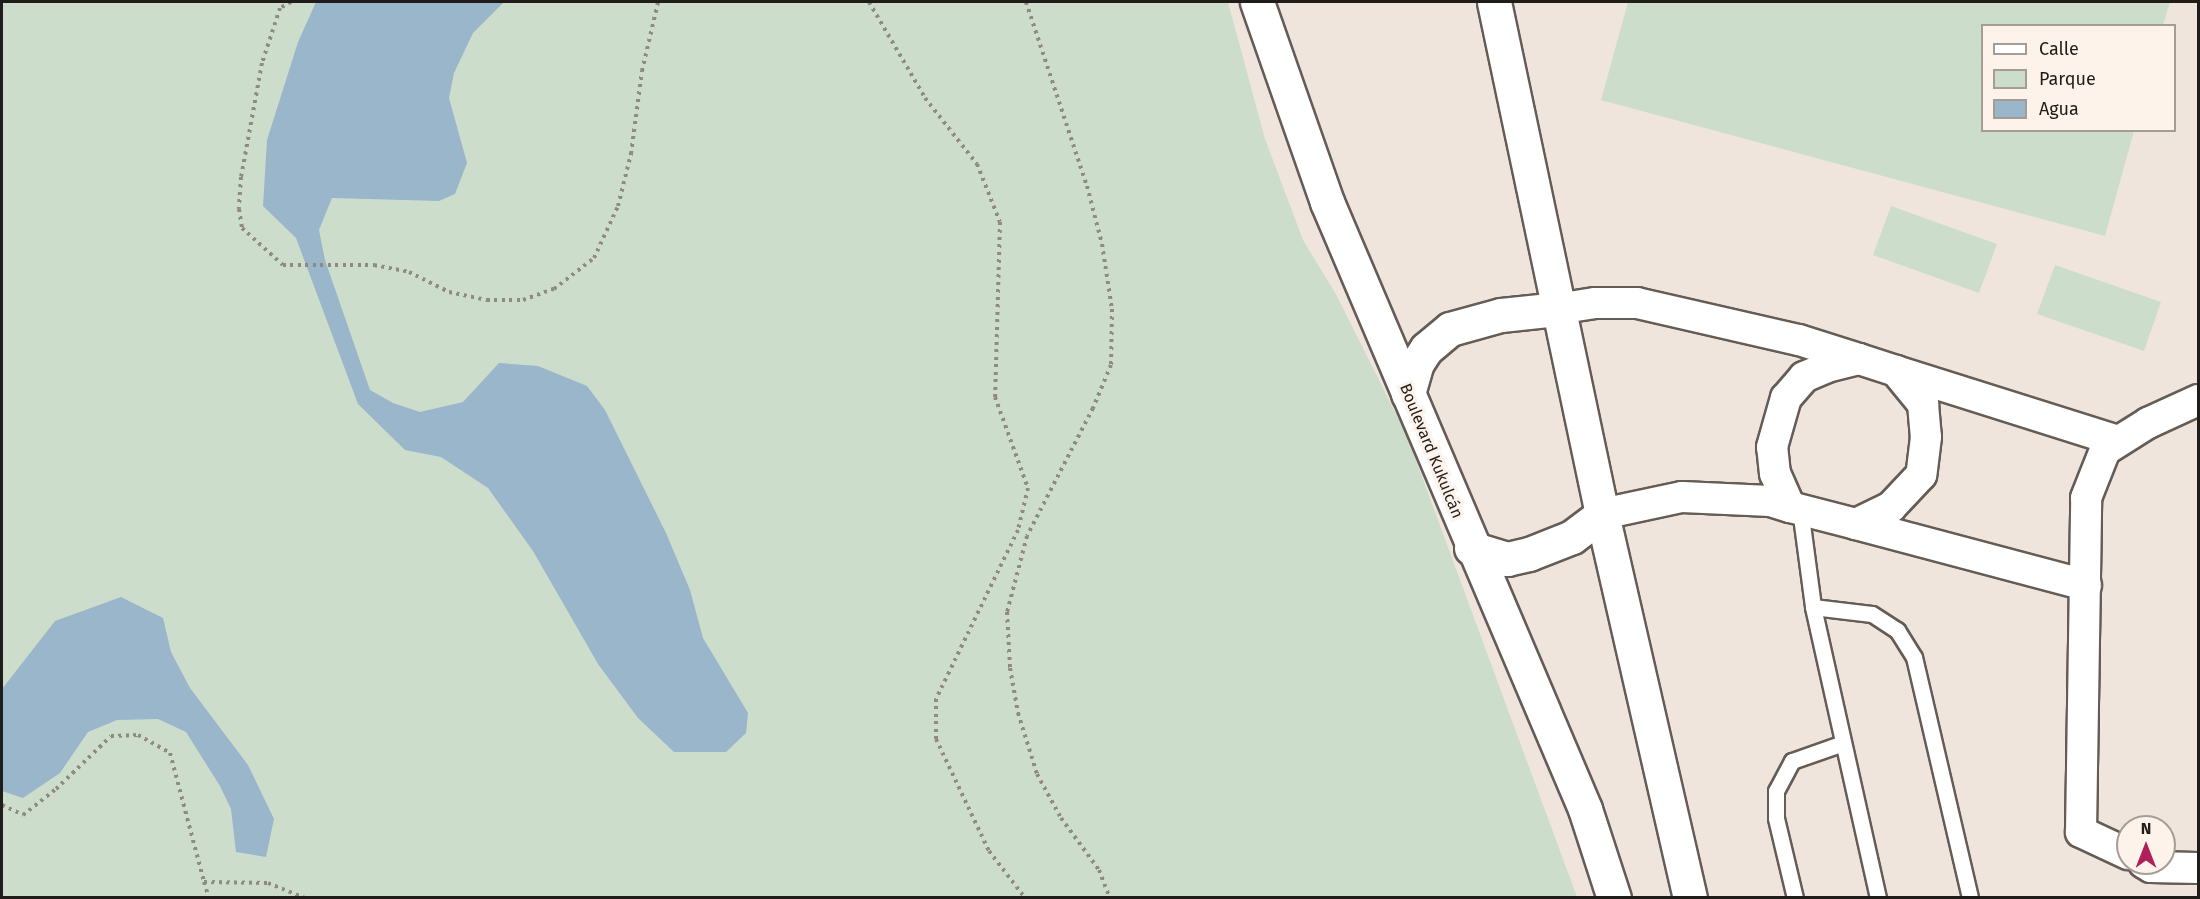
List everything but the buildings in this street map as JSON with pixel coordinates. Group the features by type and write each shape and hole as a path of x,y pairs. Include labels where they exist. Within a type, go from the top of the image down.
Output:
{"main road":[{"name":"Boulevard Kukulcán","path":"1257,2 1327,202 1471,548 1585,809 1614,897"},
{"path":"1494,2 1557,309 1690,897"},
{"path":"1408,394 1417,363 1426,349 1450,329 1502,315 1557,309"},
{"path":"1471,548 1507,559 1529,554 1572,537 1602,514"}],"street":[{"path":"1557,309 1596,303 1637,303 1799,340 2118,441"},
{"path":"1795,508 1775,474 1772,447 1786,398 1804,377 1827,367 1859,359"},
{"path":"1856,524 1891,507 1921,475 1926,436 1923,404 1896,371"},
{"path":"2116,848 2081,832 2086,498 2105,450 2118,441 2199,400"},
{"path":"1602,514 1682,497 1770,501 2086,585"},
{"path":"2176,868 2199,868"}],"lane":[{"path":"1795,508 1813,607 1878,897"},
{"path":"1813,607 1872,614 1897,630 1914,657 1970,897"},
{"path":"1795,897 1776,818 1776,792 1792,761 1843,743"}],"path":[{"path":"291,2 280,8 262,63 239,209 242,228 283,265 374,265 409,272 448,292 487,300 523,300 554,289 594,258 618,206 631,154 642,71 658,2"},
{"path":"869,2 925,98 977,164 1000,222 995,397 1028,488 1018,530 936,699 936,739 989,850 1025,897"},
{"path":"1026,2 1087,186 1102,244 1112,309 1111,365 1027,536 1007,612 1010,668 1018,712 1037,774 1061,818 1099,870 1110,897"},
{"path":"2,805 23,814 56,789 111,736 138,735 170,753 209,897"},
{"path":"204,882 268,883 305,897"}],"green space":[{"path":"2,2 1228,2 1265,139 1303,240 1337,296 1407,436 1577,897 2,898"},
{"path":"1628,2 2170,2 2163,24 1981,24 1981,132 2134,132 2105,236 1601,100"},
{"path":"1891,206 1997,244 1979,293 1873,255"},
{"path":"2055,265 2161,302 2144,351 2037,314"}],"water":[{"path":"316,2 504,2 473,33 454,73 449,98 467,163 455,194 439,201 332,198 319,230 325,260 370,390 393,403 420,412 463,402 499,363 538,366 587,386 605,410 666,533 690,590 703,638 748,713 746,733 726,752 674,752 638,718 598,664 533,551 488,488 441,457 405,450 358,404 296,238 263,206 267,140 298,42"},
{"path":"121,597 163,618 171,652 190,688 248,765 274,819 266,857 236,852 231,809 220,786 186,732 158,719 117,720 88,732 60,773 23,798 2,791 2,689 55,621"}]}
